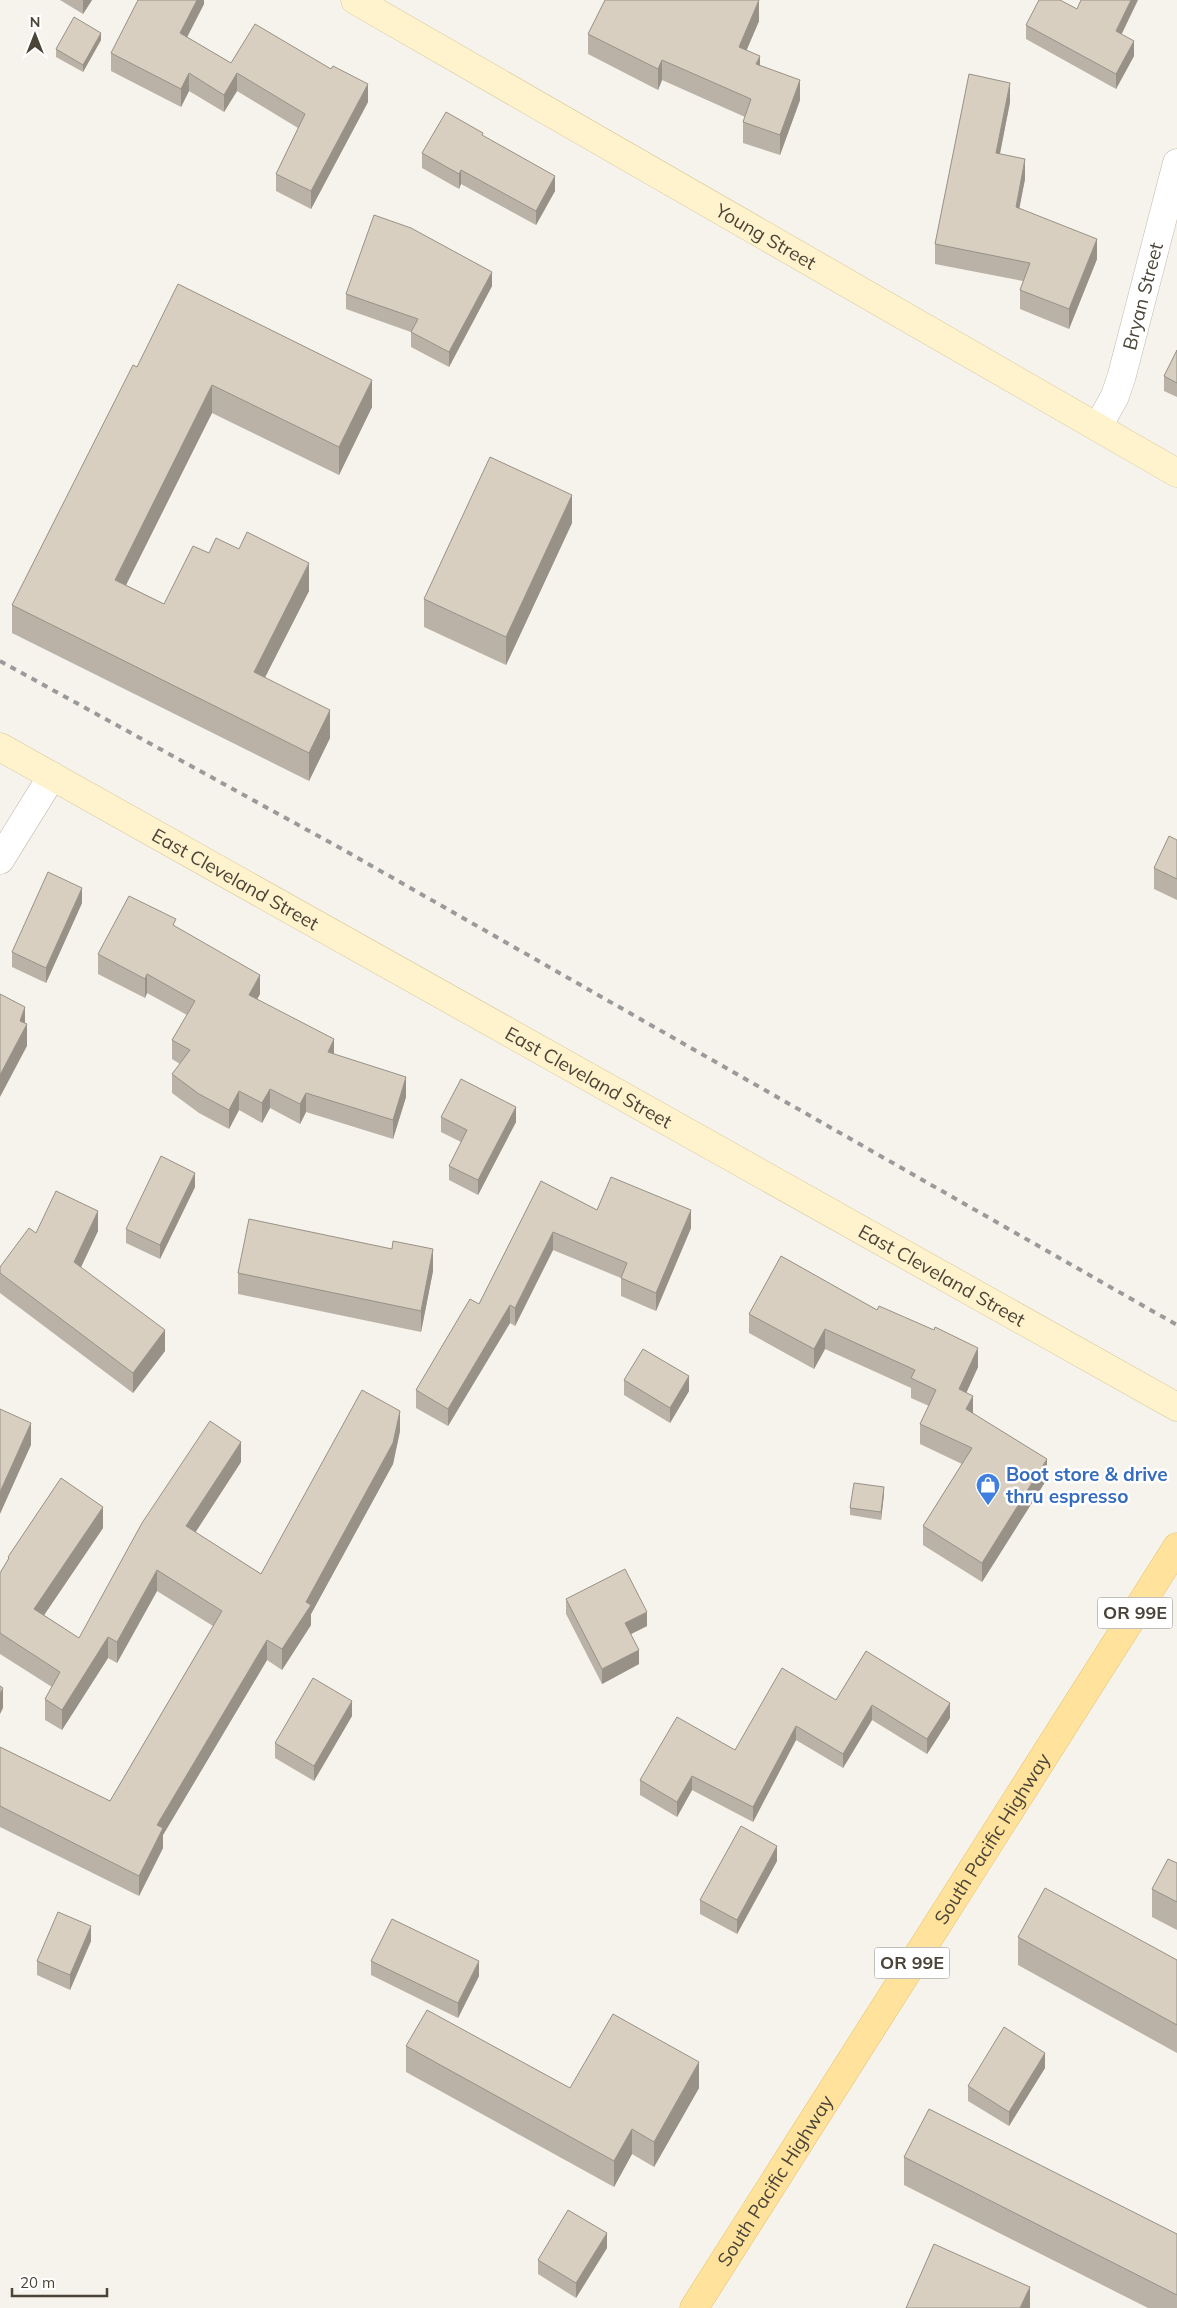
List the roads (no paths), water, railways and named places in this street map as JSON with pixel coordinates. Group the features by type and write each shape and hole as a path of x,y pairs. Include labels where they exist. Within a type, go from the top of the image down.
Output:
{"main road":[{"name":"South Pacific Highway","path":"694,2308 1177,1547"}],"street":[{"name":"Young Street","path":"355,0 1177,473"},
{"name":"Bryan Street","path":"1098,427 1115,396 1122,376 1177,163"},
{"name":"East Cleveland Street","path":"0,747 1177,1407"},
{"path":"0,860 52,776"}],"railway":[{"path":"0,661 342,849 1177,1325"}],"place":[{"name":"Boot store & drive thru espresso","path":"988,1506"}]}
